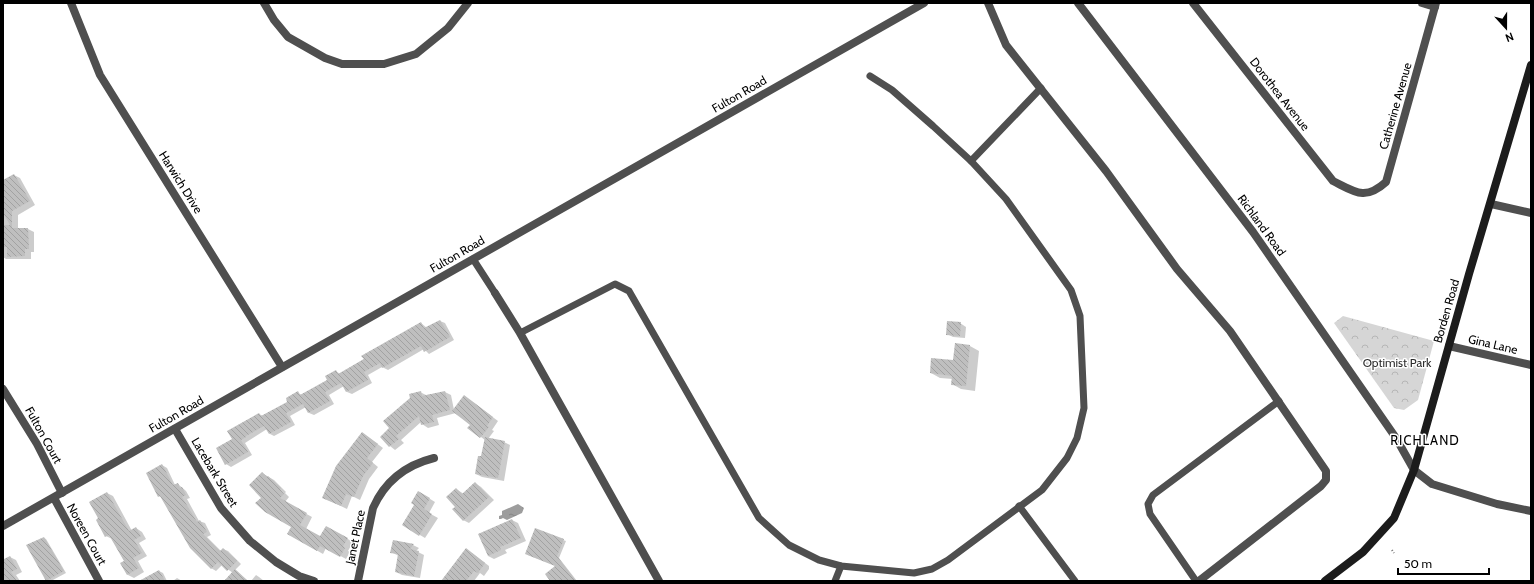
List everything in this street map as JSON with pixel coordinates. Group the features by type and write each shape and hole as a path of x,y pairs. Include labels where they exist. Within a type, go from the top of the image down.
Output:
{"main road":[{"name":"Borden Road","path":"1325,581 1363,552 1394,518 1414,470 1531,65"}],"street":[{"name":"Harwich Drive","path":"71,3 100,76 282,368"},
{"path":"264,3 274,20 288,37 325,58 342,64 384,64 416,54 448,28 468,3"},
{"name":"Fulton Road","path":"3,526 924,3"},
{"path":"988,3 1006,45 1106,171 1177,269 1230,332 1326,471 1326,480 1321,486 1198,581"},
{"name":"Richland Road","path":"1078,3 1253,232 1396,438 1414,470"},
{"name":"Dorothea Avenue","path":"1193,3 1333,181 1355,192"},
{"path":"1422,3 1436,5"},
{"name":"Catherine Avenue","path":"1355,192 1366,193 1376,190 1386,182 1436,5"},
{"path":"1490,204 1531,213"},
{"path":"495,293 520,333 659,581"},
{"name":"Gina Lane","path":"1449,346 1531,365"},
{"name":"Fulton Court","path":"3,389 36,444 62,493"},
{"name":"Lacebark Street","path":"175,429 221,508 250,541 276,562 299,576 314,581"},
{"name":"Janet Place","path":"358,581 373,508 377,498 395,476 419,462 434,458"},
{"path":"1414,470 1432,484 1497,504 1531,511"},
{"name":"Noreen Court","path":"54,498 99,581"}],"lane":[{"path":"520,333 615,284 629,291 759,518 789,545 819,560 841,566 914,573 932,569 948,560 1042,490 1067,458 1077,438 1084,408 1080,316 1071,290 1006,199 971,161 892,90 870,76"},
{"path":"971,161 1041,88"},
{"path":"473,259 495,293"},
{"path":"1198,581 1150,514 1148,504 1153,495 1279,401"},
{"path":"1019,506 1075,581"},
{"path":"835,581 841,566"}],"green space":[{"name":"Optimist Park","path":"1343,316 1434,341 1418,400 1404,410 1394,408 1334,323"}],"water":[{"path":"518,504 524,508 522,513 507,520 503,518 499,519 499,516 502,515 502,511"}],"building":[{"path":"14,174 30,201 12,211 12,228 28,228 29,249 25,249 25,256 7,257 7,247 3,247 3,225 10,225 3,213 3,180"},
{"path":"440,320 450,337 424,352 421,346 382,368 380,363 364,372 368,380 346,392 341,383 325,392 330,401 308,413 303,404 286,413 291,422 269,434 264,426 246,436 241,440 248,452 225,465 216,448 232,439 227,431 259,413 261,416 287,402 286,398 298,391 300,395 327,380 325,376 336,370 338,374 364,359 361,356 421,322 424,328"},
{"path":"947,321 961,322 960,336 946,335"},
{"path":"955,343 970,345 966,386 951,385 952,376 930,373 931,358 953,360"},
{"path":"421,391 422,396 445,391 450,410 432,415 434,422 421,425 419,416 396,436 399,439 389,447 380,437 389,428 383,421 410,398 409,394"},
{"path":"464,395 493,417 487,426 489,427 480,438 467,428 470,425 452,411"},
{"path":"362,432 378,444 367,458 373,463 363,476 354,497 346,494 341,506 322,498 336,466"},
{"path":"485,437 505,441 498,478 475,474 478,456 481,456"},
{"path":"162,464 173,485 178,483 180,488 182,487 186,495 182,497 197,522 200,520 207,532 203,534 220,551 223,548 237,561 227,571 218,562 211,569 190,548 160,496 158,497 146,473"},
{"path":"262,472 281,488 280,489 284,494 280,498 307,513 300,525 320,536 326,526 348,538 343,546 345,548 340,557 320,546 317,551 287,534 291,527 265,512 255,503 261,498 249,485"},
{"path":"475,482 489,497 463,521 452,509 455,507 446,497 456,488 462,494"},
{"path":"418,491 430,498 424,509 432,514 419,536 402,525 414,505 411,503"},
{"path":"107,492 129,531 136,527 141,536 134,540 142,553 133,558 139,568 127,575 120,563 124,561 109,535 105,537 96,520 98,518 89,502"},
{"path":"512,519 521,538 500,547 501,550 488,556 478,534"},
{"path":"535,528 564,539 557,556 576,581 550,581 545,574 555,566 525,554"},
{"path":"44,537 64,571 46,581 26,545"},
{"path":"393,540 414,544 410,549 419,551 414,576 395,572 398,554 390,553"},
{"path":"466,548 485,563 478,573 474,571 466,581 441,581"},
{"path":"10,556 17,569 11,572 17,581 3,581 3,557 4,559"},
{"path":"235,569 248,581 224,581"},
{"path":"159,570 165,581 139,581"}],"district":[{"name":"RICHLAND","path":"1425,440"}]}
